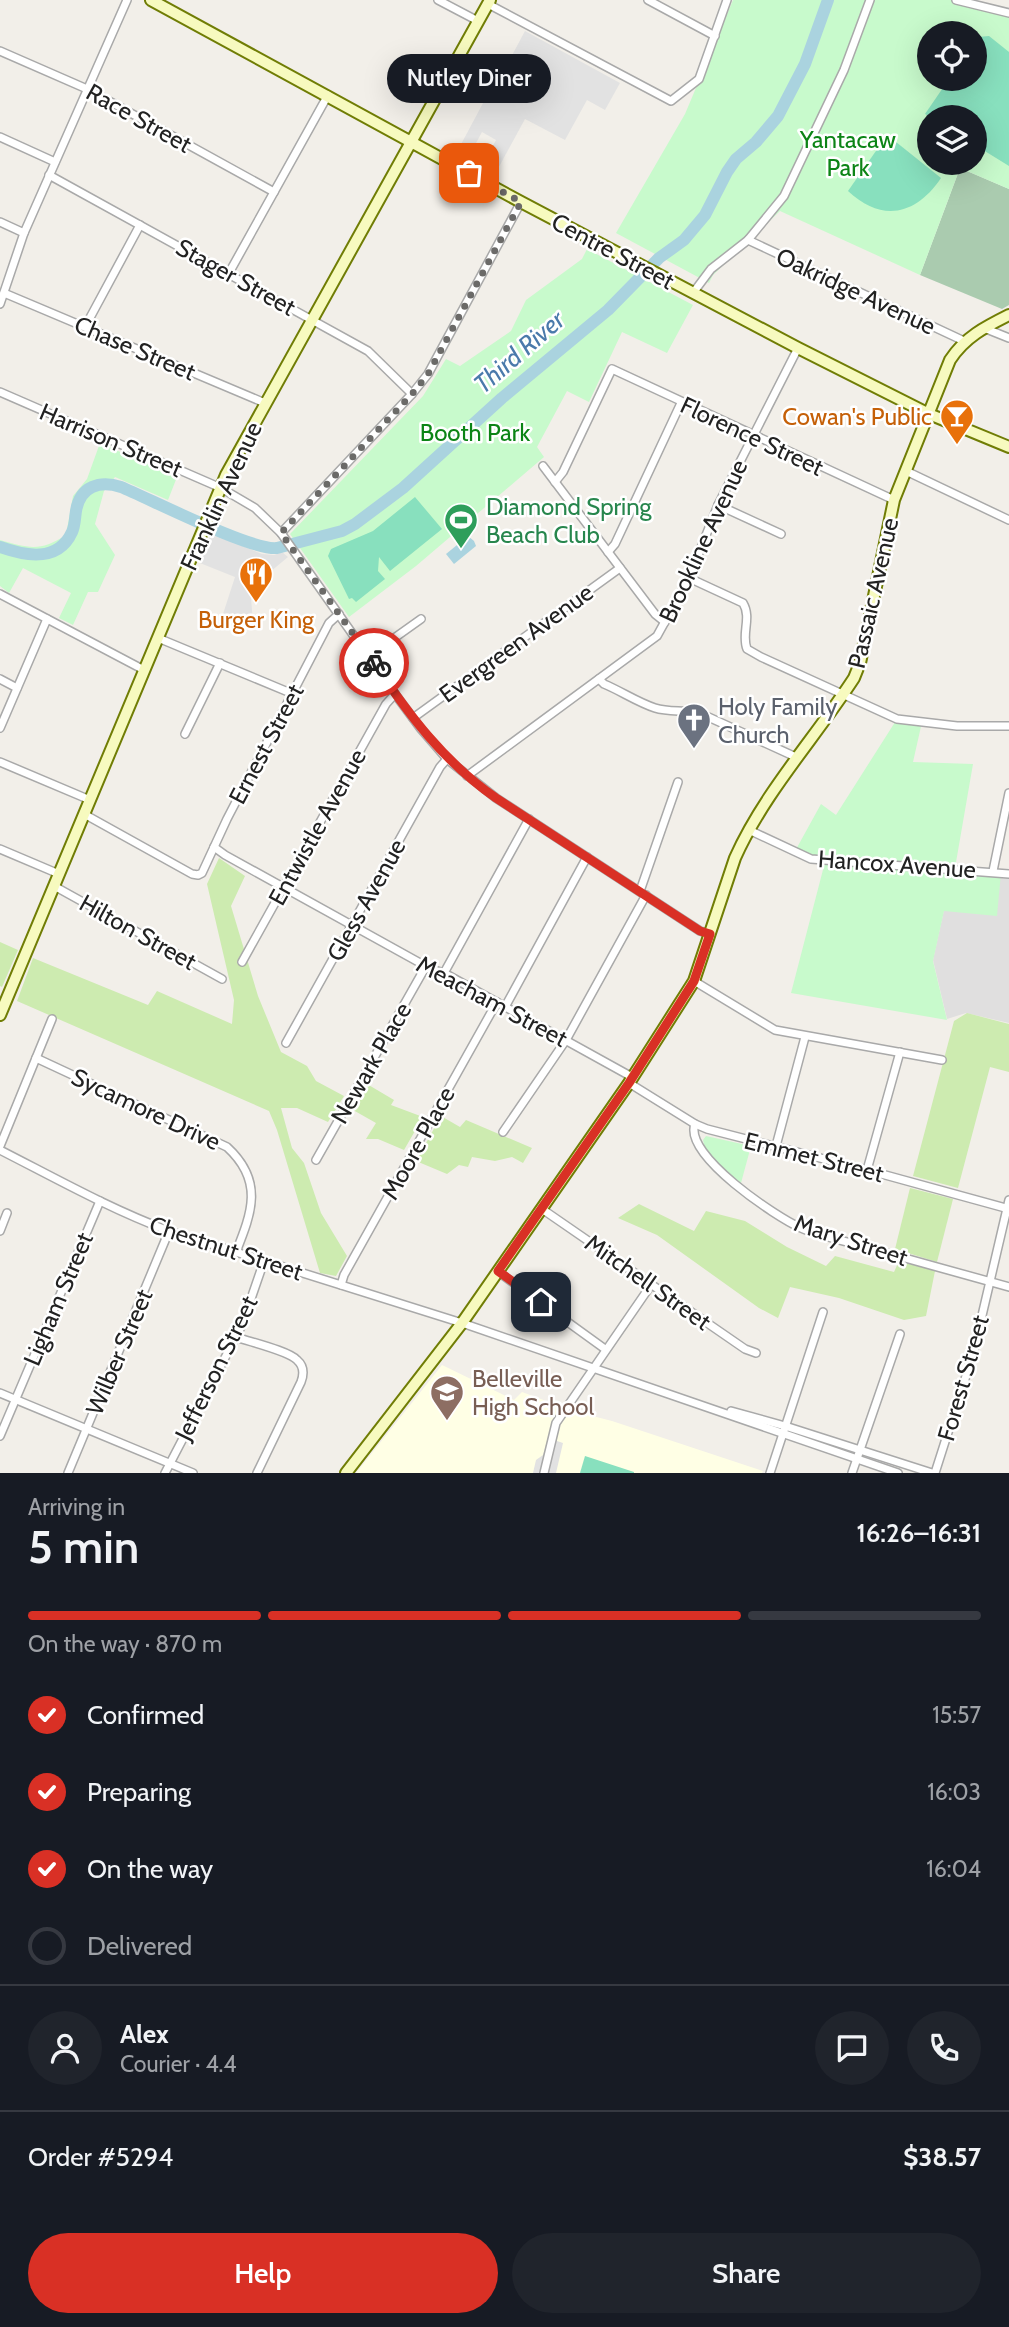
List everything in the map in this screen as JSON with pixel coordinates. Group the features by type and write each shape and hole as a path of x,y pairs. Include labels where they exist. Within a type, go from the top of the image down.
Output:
{"street":[{"path":"0,304 24,233 127,0"},
{"name":"Centre Street","path":"151,0 521,202 798,348 929,414 1009,447"},
{"path":"438,0 478,21"},
{"path":"648,0 715,36"},
{"path":"489,2 671,101 699,79 727,0"},
{"path":"693,293 711,269 748,240 784,196 844,70 870,0"},
{"path":"956,0 1009,13"},
{"name":"Franklin Avenue","path":"0,1015 221,488 265,403 489,2"},
{"name":"Race Street","path":"0,51 87,89 274,192"},
{"path":"229,273 328,95"},
{"path":"0,138 55,162"},
{"name":"Stager Street","path":"49,176 368,351 412,394"},
{"path":"282,535 428,374 521,202"},
{"path":"0,222 24,233"},
{"path":"85,327 141,225"},
{"name":"Oakridge Avenue","path":"748,240 964,341"},
{"name":"Chase Street","path":"4,293 265,403"},
{"name":"Passaic Avenue","path":"346,1473 462,1323 631,1080 694,981 735,858 748,830 854,678 860,663 894,500 950,360 964,341 1009,315"},
{"path":"984,328 1009,338"},
{"name":"Brookline Avenue","path":"467,776 654,639 689,578 718,505 798,348"},
{"name":"Florence Street","path":"555,482 563,472 612,369 894,500"},
{"name":"Harrison Street","path":"0,392 221,488 255,508 282,535 395,694 447,758 467,776 529,819 700,931 710,934"},
{"name":"Evergreen Avenue","path":"608,552 615,544 681,403"},
{"path":"543,467 655,614 665,622"},
{"path":"906,471 1009,520"},
{"path":"718,505 781,534"},
{"name":"Evergreen Avenue","path":"413,718 620,568"},
{"path":"689,578 743,603 747,611 747,649 897,719 957,726 1009,726"},
{"path":"0,594 144,670"},
{"name":"Ernest Street","path":"84,814 192,874 202,873 329,623 339,614"},
{"path":"0,728 47,618"},
{"path":"369,656 421,619"},
{"path":"158,638 293,694"},
{"path":"185,734 220,663"},
{"path":"0,679 17,688"},
{"path":"599,679 604,684 651,706 704,715 798,758"},
{"name":"Entwistle Avenue","path":"242,962 386,704 395,694"},
{"name":"Gless Avenue","path":"286,1043 447,758"},
{"path":"0,762 90,800"},
{"path":"503,1132 566,1040 643,893 678,782"},
{"path":"993,871 1009,793"},
{"path":"444,972 529,819"},
{"name":"Hancox Avenue","path":"748,830 794,853 825,861 1009,874"},
{"name":"Meacham Street","path":"214,847 426,966 444,972 566,1040 631,1080"},
{"path":"0,849 59,874"},
{"name":"Moore Place","path":"341,1285 344,1275 587,857"},
{"name":"Hilton Street","path":"54,886 222,979"},
{"name":"Newark Place","path":"316,1160 426,966"},
{"path":"694,981 775,1030 942,1060"},
{"path":"0,1148 52,1018"},
{"path":"776,1146 805,1037"},
{"path":"867,1170 900,1052"},
{"name":"Sycamore Drive","path":"36,1058 228,1147 248,1176 252,1196 250,1217 236,1252"},
{"name":"Emmet Street","path":"631,1080 695,1124 714,1132 1008,1206"},
{"name":"Mary Street","path":"695,1124 693,1133 716,1168 732,1182 799,1227 1009,1287"},
{"name":"Chestnut Street","path":"0,1148 100,1201 169,1231 462,1323 690,1400"},
{"name":"Ligham Street","path":"0,1436 100,1201"},
{"name":"Forest Street","path":"933,1473 973,1353 1008,1206"},
{"name":"Mitchell Street","path":"542,1209 745,1349 756,1353"},
{"path":"0,1231 7,1213"},
{"name":"Wilber Street","path":"68,1473 169,1231"},
{"name":"Jefferson Street","path":"165,1473 236,1337 264,1261"},
{"path":"498,1271 605,1349"},
{"path":"544,1473 556,1423 651,1285"},
{"path":"770,1473 823,1312"},
{"path":"852,1473 900,1334"},
{"path":"236,1337 293,1356 303,1370 301,1382 257,1473"},
{"path":"0,1393 193,1473"},
{"path":"690,1400 785,1426 933,1473"},
{"path":"690,1400 898,1473"}],"shaded area":[{"path":"525,31 620,83 605,110 587,100 565,140 525,119 494,176 481,169 496,140 482,132 469,156 458,150 506,60 509,61"},
{"path":"957,175 976,175 1009,189 1009,305 1002,309 920,275"},
{"path":"211,533 262,554 274,555 282,552 288,557 264,577 264,588 256,590 256,597 251,598 253,622 241,623 223,614 235,577 200,563"},
{"path":"998,878 1009,879 1009,1023 966,1013 947,1019 933,960 944,910"},
{"name":"Belleville High School","path":"442,1365 514,1400 522,1392 573,1411 612,1421 763,1471 356,1473"},
{"path":"548,1438 563,1443 556,1473 533,1473 536,1460 543,1455"}],"green space":[{"name":"Yantacaw Park","path":"733,0 956,0 1009,14 1009,189 976,175 987,175 987,105 917,105 917,175 957,175 920,275 780,211 713,275 709,283 616,233 685,114"},
{"path":"987,36 1009,52 1009,166 987,152 987,105 931,105 941,91 987,91"},
{"path":"885,138 891,138 917,159 917,175 937,175 941,178 921,200 898,210 873,208 848,191"},
{"name":"Booth Park","path":"587,249 693,305 667,353 622,332 589,402 567,391 537,447 544,457 416,566 349,617 290,534 423,396 446,359 460,366 511,331 526,300 582,259"},
{"path":"100,443 177,477 168,500 115,477 104,491 95,524 115,555 98,592 88,592 73,625 59,618 71,593 23,568 9,593 0,586 0,540 34,547 49,544 66,535 73,496 87,479"},
{"path":"415,497 442,529 390,571 379,557 378,571 385,579 356,602 352,598 349,599 328,556 331,549 373,531"},
{"path":"897,719 922,722 913,762 973,764 955,868 1001,873 997,916 944,911 933,961 947,1020 791,993 825,862 794,853 821,804 836,815"},
{"path":"219,858 245,876 231,906 258,996 281,1052 307,1066 316,1081 344,1096 328,1122 297,1108 281,1108 292,1148 304,1163 321,1213 347,1256 336,1276 320,1273 269,1111 17,1001 33,958 148,1005 157,991 232,1024 234,1000 207,884"},
{"path":"0,942 18,950 2,987 0,986"},
{"path":"967,1013 1009,1024 1009,1072 990,1067 958,1188 913,1176 954,1021"},
{"path":"367,1084 394,1100 391,1105 423,1117 404,1150 378,1139 366,1139 376,1123 353,1110"},
{"path":"441,1116 460,1127 466,1120 532,1148 523,1163 512,1157 495,1161 472,1157 468,1167 459,1165 447,1174 416,1161"},
{"path":"706,1136 751,1146 741,1183 708,1153 703,1140"},
{"path":"910,1188 953,1199 937,1262 895,1249"},
{"path":"639,1204 694,1231 706,1211 745,1221 787,1247 826,1266 835,1256 894,1272 899,1261 935,1271 926,1316 904,1320 839,1298 790,1287 778,1318 759,1308 657,1235 618,1218"},
{"path":"585,1456 634,1472 634,1473 580,1473"}],"water":[{"name":"Diamond Spring Beach Club","path":"468,536 476,546 454,564 446,554"}],"waterway":[{"name":"Third River","path":"0,547 30,554 50,553 58,549 72,532 82,496 92,487 106,484 121,487 200,523 264,547 277,548 342,531 355,524 403,488 502,398 608,310 659,258 684,240 705,215 736,159 756,142 778,116 805,64 828,0"}],"way so far":[{"path":"374,663 281,533 428,374 521,202 469,173"}],"place":[{"name":"Nutley Diner","path":"469,173"},
{"name":"Cowan's Public","path":"957,446"},
{"name":"Diamond Spring Beach Club","path":"461,550"},
{"name":"Burger King","path":"256,604"},
{"name":"Holy Family Church","path":"694,750"},
{"name":"Belleville High School","path":"447,1422"}],"route":[{"path":"374,663 427,736 467,776 496,798 700,931 710,934 694,981 629,1083 498,1271 541,1302"}]}
